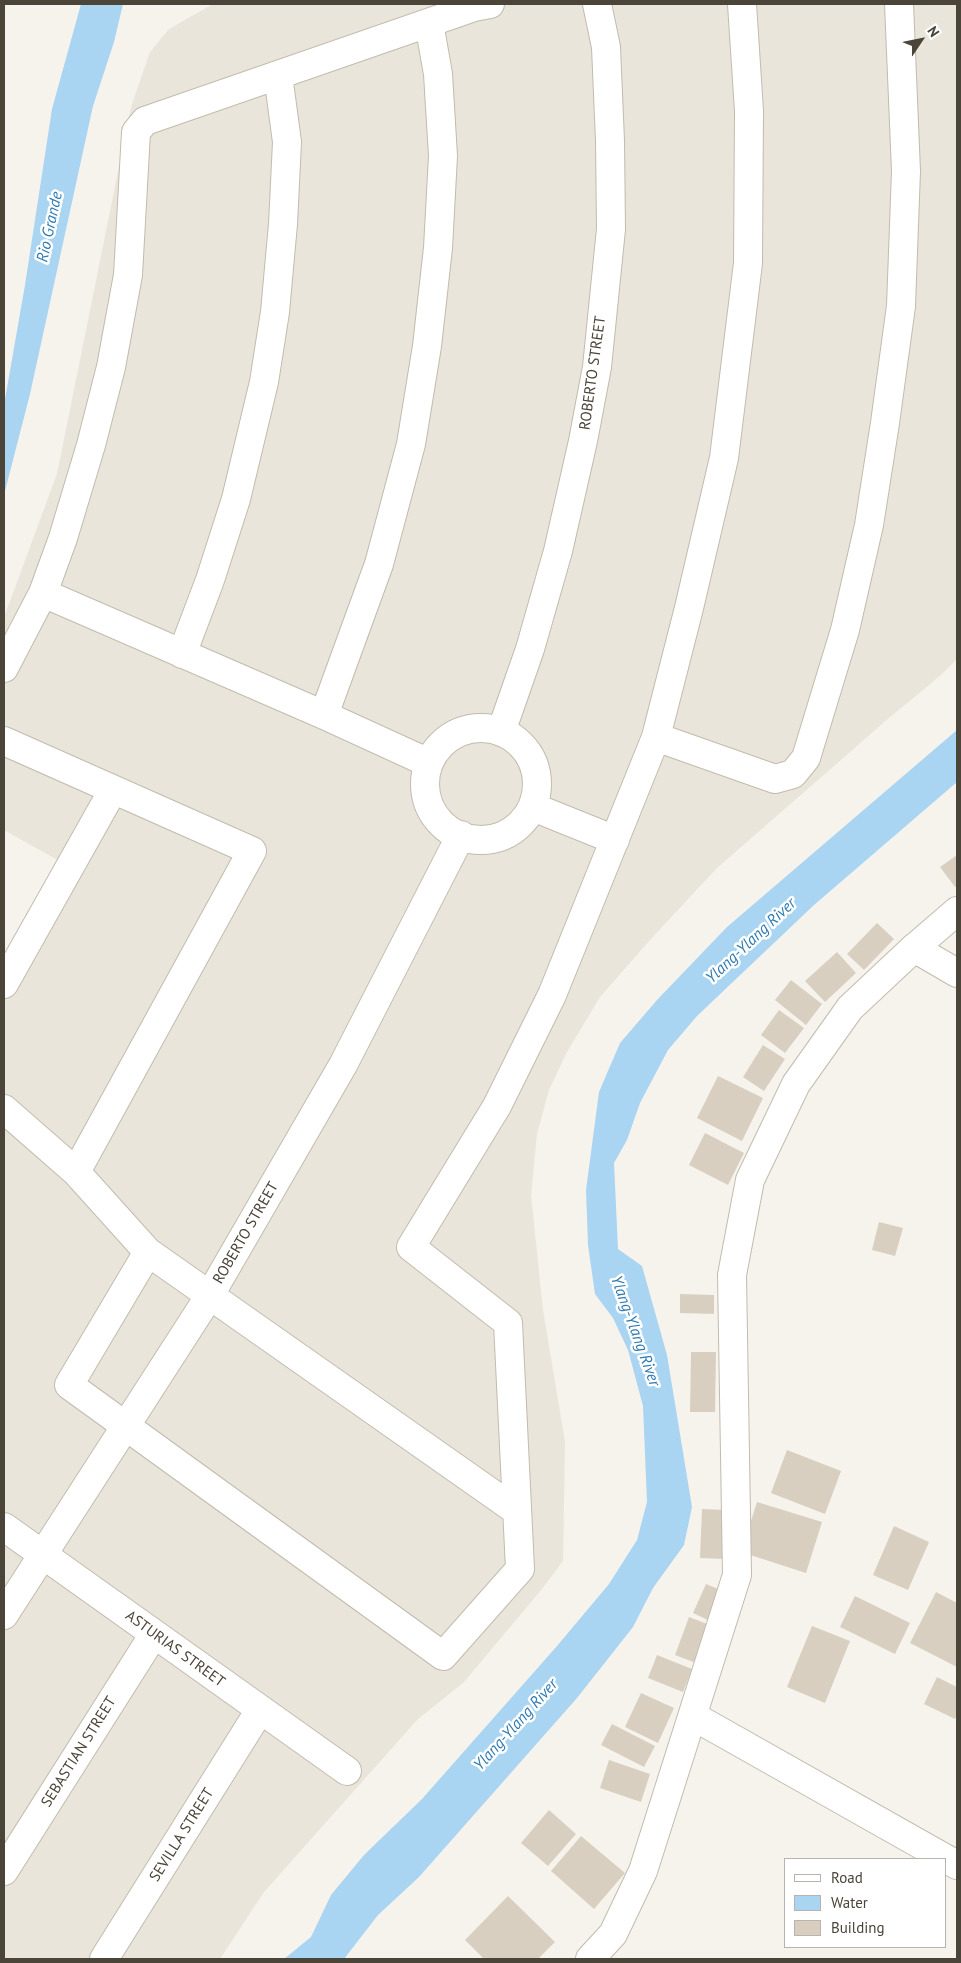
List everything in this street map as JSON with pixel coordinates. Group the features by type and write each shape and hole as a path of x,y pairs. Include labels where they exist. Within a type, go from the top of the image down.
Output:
{"street":[{"path":"4,668 43,593 63,538 91,445 111,367 128,275 136,132 145,122 474,7 490,4"},
{"name":"ROBERTO STREET","path":"501,732 530,649 558,551 583,441 597,367 611,229 606,47 597,4"},
{"path":"148,1252 69,1385 443,1656 520,1569 508,1323 411,1247 497,1106 552,995 656,737 689,608 724,458 748,263 749,111 742,4"},
{"path":"656,737 775,779 793,774 806,758 845,630 869,525 885,423 900,306 906,171 899,4"},
{"path":"324,715 379,564 410,444 427,346 438,248 443,156 438,74 429,23"},
{"path":"182,654 210,580 236,498 264,382 275,312 284,206 286,142 278,75"},
{"path":"43,593 324,715 429,763"},
{"path":"476,728 489,728 501,732 512,737 530,757 535,769 537,782 537,795 533,807 526,818 508,834 484,840 472,840 449,831 440,822 427,801 425,788 429,763 435,752 453,735 476,728"},
{"path":"4,741 252,851 76,1172"},
{"path":"4,984 113,790"},
{"path":"533,807 616,840"},
{"name":"ROBERTO STREET","path":"4,1615 210,1295 343,1065 461,835"},
{"path":"590,1959 613,1934 643,1871 737,1575 732,1275 750,1180 796,1084 850,1008 957,911"},
{"path":"914,948 957,973"},
{"path":"4,1109 76,1172 148,1252 518,1511"},
{"name":"ASTURIAS STREET","path":"4,1527 347,1771"},
{"name":"SEBASTIAN STREET","path":"4,1871 154,1634"},
{"name":"SEVILLA STREET","path":"104,1959 260,1710"},
{"path":"693,1716 945,1858"},
{"path":"946,1859 957,1865"}],"shaded area":[{"path":"213,4 957,4 957,659 941,675 717,868 600,997 567,1052 549,1090 537,1134 531,1195 543,1310 565,1442 563,1561 464,1682 417,1720 264,1892 220,1959 4,1959 4,960 61,862 4,830 4,617 57,474 131,107 150,52 169,29"}],"water":[{"name":"Rio Grande","path":"81,4 123,4 114,42 93,106 30,394 4,495 4,405 25,285 52,109"},
{"name":"Ylang-Ylang River","path":"957,730 957,782 814,905 697,1016 668,1050 640,1103 627,1140 614,1163 618,1249 642,1266 667,1355 692,1507 684,1545 653,1588 633,1627 577,1698 419,1877 378,1915 344,1959 284,1959 311,1937 331,1895 364,1855 422,1799 557,1646 609,1584 637,1540 647,1502 643,1406 628,1350 613,1318 595,1294 588,1245 586,1190 599,1092 620,1043 657,1000 727,927"}],"building":[{"path":"957,855 957,886 955,887 940,867"},
{"path":"877,923 894,939 864,970 847,954"},
{"path":"837,952 856,973 825,1002 805,981"},
{"path":"791,980 822,1004 806,1025 775,1000"},
{"path":"779,1010 804,1028 785,1053 761,1035"},
{"path":"763,1045 785,1059 764,1091 743,1077"},
{"path":"718,1076 763,1098 742,1141 697,1118"},
{"path":"705,1133 744,1153 728,1185 689,1165"},
{"path":"879,1222 903,1228 895,1256 872,1250"},
{"path":"680,1294 714,1295 714,1314 680,1313"},
{"path":"691,1352 716,1352 715,1412 690,1412"},
{"path":"787,1450 841,1471 825,1514 771,1493"},
{"path":"757,1502 822,1522 806,1573 741,1552"},
{"path":"702,1509 726,1510 724,1559 700,1558"},
{"path":"894,1526 929,1542 908,1590 873,1575"},
{"path":"706,1584 723,1591 710,1621 693,1613"},
{"path":"936,1592 957,1603 957,1667 910,1643"},
{"path":"855,1596 910,1623 895,1654 840,1627"},
{"path":"689,1617 710,1625 696,1663 675,1655"},
{"path":"812,1626 850,1641 825,1703 787,1687"},
{"path":"657,1655 692,1669 683,1692 648,1678"},
{"path":"937,1677 957,1687 957,1714 955,1719 924,1704"},
{"path":"641,1693 674,1708 658,1743 625,1727"},
{"path":"612,1724 655,1746 644,1767 601,1745"},
{"path":"609,1760 650,1774 641,1802 600,1788"},
{"path":"549,1810 576,1834 548,1866 521,1843"},
{"path":"581,1836 625,1873 594,1909 551,1871"},
{"path":"508,1896 555,1942 538,1959 484,1959 465,1940"}]}
